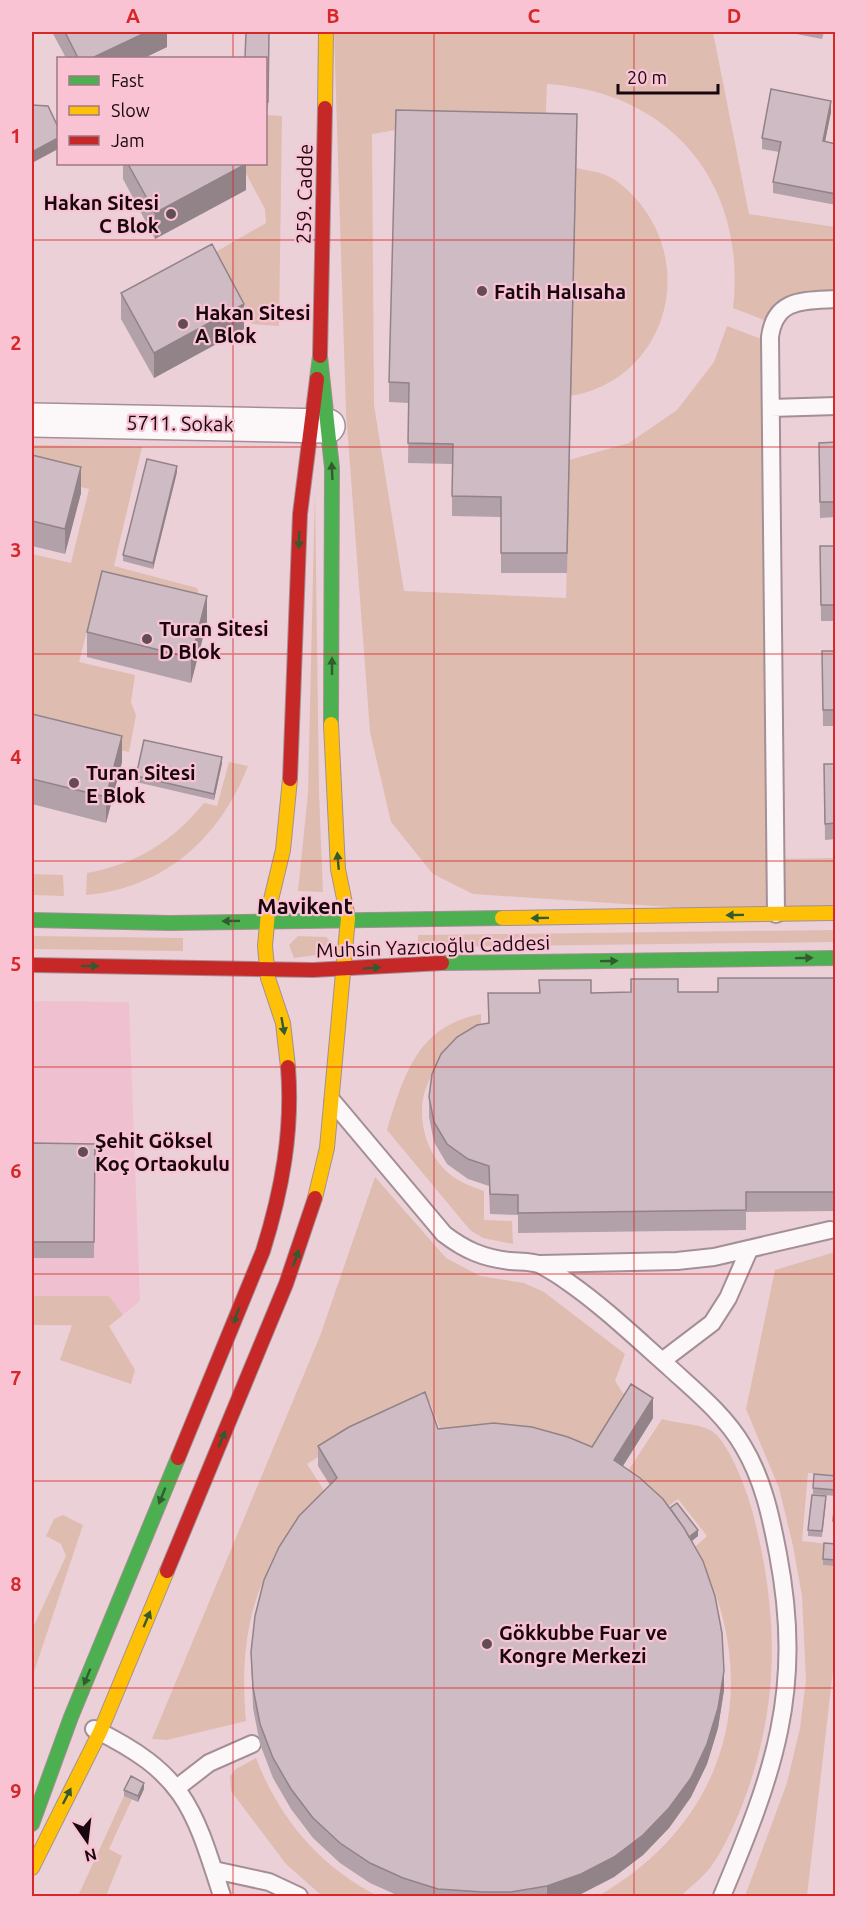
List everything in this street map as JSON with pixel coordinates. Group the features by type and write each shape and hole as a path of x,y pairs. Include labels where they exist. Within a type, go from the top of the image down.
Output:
{"street":[{"name":"259. Cadde","path":"319,426 326,32"},
{"name":"5711. Sokak","path":"32,420 319,426"},
{"path":"32,1868 100,1732 289,1276 322,1173 333,1102 348,918 338,869 335,821 332,713 333,491 319,426"},
{"path":"32,1824 71,1717 263,1251 277,1209 289,1151 291,1088 282,1017 267,970 267,920 283,852 290,785 300,516 319,426"},
{"name":"Muhsin Yazıcıoğlu Caddesi","path":"32,920 170,923 348,918 836,913"},
{"name":"Muhsin Yazıcıoğlu Caddesi","path":"32,965 267,970 345,969 448,963 836,958"}],"lane":[{"path":"776,914 770,337 776,316 791,304 836,299"},
{"path":"771,408 836,406"},
{"path":"333,1102 444,1234 461,1247 480,1256 539,1264 677,1261 749,1250 830,1230"},
{"path":"662,1361 712,1323 728,1298 749,1250"},
{"path":"539,1264 584,1293 662,1361 729,1425 754,1468 773,1528 786,1609 787,1688 782,1726 771,1771 757,1812 722,1896"},
{"path":"71,1717 160,1768 178,1787 202,1834 222,1896"},
{"path":"178,1787 209,1763 252,1744"},
{"path":"214,1870 268,1882 299,1896"}],"shaded area":[{"path":"334,32 713,32 749,214 835,227 835,299 818,300 772,323 733,308 734,263 727,222 713,185 692,152 664,126 631,105 591,91 547,84 545,133 396,130 372,134 374,405 404,591 566,598 569,460 629,443 677,410 714,362 727,326 769,342 777,859 835,858 835,913 776,914 473,894 433,874 391,822 370,732 346,412"},
{"path":"267,115 282,116 279,326 252,324 214,253 266,223 265,209 242,165 267,165"},
{"path":"576,168 609,177 633,196 647,213 661,241 667,270 666,298 659,326 645,351 625,371 600,387 570,396"},
{"path":"32,445 142,447 114,566 197,588 207,616 98,588 79,662 135,675 131,702 136,715 129,752 32,728 32,554 71,563 89,489 32,474"},
{"path":"315,489 319,793 323,892 298,891 308,793"},
{"path":"229,762 248,766 222,816 186,855 165,870 141,882 86,895 87,873 137,857 166,840 204,803 217,806"},
{"path":"32,874 63,875 64,896 32,895"},
{"path":"835,930 836,942 418,947 418,935"},
{"path":"32,936 183,938 183,951 32,949"},
{"path":"298,936 326,937 331,942 332,953 294,958 289,945"},
{"name":"Şehit Göksel Koç Ortaokulu","path":"32,1001 129,1002 140,1301 109,1326 32,1325"},
{"path":"481,1014 481,1038 446,1061 429,1081 424,1094 422,1121 429,1147 444,1169 462,1182 484,1191 484,1220 512,1221 513,1244 483,1238 470,1230 387,1130 407,1072 428,1041 442,1029 459,1020"},
{"path":"375,1177 446,1258 480,1276 524,1283 544,1292 625,1354 615,1381 625,1396 588,1455 444,1439 430,1402 345,1440 307,1464 327,1495 292,1535 264,1578 247,1638 244,1679 246,1721 167,1740 152,1739 320,1336"},
{"path":"835,1252 835,1475 808,1473 802,1541 836,1545 835,1653 807,1896 745,1896 787,1783 800,1728 806,1680 802,1596 793,1546 779,1488 746,1409 775,1270"},
{"path":"32,1296 109,1296 123,1315 109,1326 135,1370 131,1384 60,1360 72,1325 32,1325"},
{"path":"662,1419 699,1426 717,1435 730,1454 741,1479 752,1510 767,1583 772,1653 770,1688 757,1759 746,1795 726,1842 710,1868 681,1896 598,1896 643,1865 679,1828 706,1787 723,1743 731,1696 728,1647 717,1597 695,1547 707,1536 678,1499 665,1509 624,1477"},
{"path":"63,1515 83,1525 32,1678 32,1630 66,1556 61,1544 46,1536 54,1519"},
{"path":"256,1758 277,1801 304,1839 338,1871 378,1896 322,1896 286,1864 231,1791 230,1776 236,1769"},
{"path":"124,1796 132,1799 109,1849 122,1856 106,1896 78,1896"}],"building":[{"path":"65,32 147,32 94,57 78,57"},
{"path":"246,32 269,32 268,102 267,57 245,57"},
{"path":"771,89 831,101 823,141 836,144 836,194 773,182 781,142 762,138"},
{"path":"32,105 48,106 57,125 57,139 32,152"},
{"name":"Fatih Halısaha","path":"396,110 577,114 567,553 501,553 501,497 452,496 453,444 408,443 409,383 389,382"},
{"path":"129,165 244,165 155,213"},
{"path":"212,244 244,304 154,353 121,293"},
{"path":"836,442 836,502 820,502 819,443"},
{"path":"32,455 81,467 65,529 32,521"},
{"path":"147,459 177,466 153,563 123,555"},
{"path":"820,546 836,546 836,605 821,605"},
{"path":"102,571 207,596 191,658 87,632"},
{"path":"822,651 836,651 836,710 823,710"},
{"path":"32,714 122,736 106,797 32,779"},
{"path":"144,740 222,757 214,794 136,776"},
{"path":"824,764 836,764 836,823 825,824"},
{"path":"718,978 836,978 836,1192 746,1192 746,1210 518,1213 518,1195 490,1194 489,1166 468,1159 447,1144 434,1122 429,1097 432,1074 441,1054 457,1037 477,1025 489,1023 488,993 540,993 539,980 591,980 591,993 631,992 631,979 678,979 678,992 718,992"},
{"path":"32,1143 95,1144 94,1242 32,1242"},
{"name":"Gökkubbe Fuar ve Kongre Merkezi","path":"631,1384 653,1398 614,1460 640,1478 663,1499 684,1528 703,1561 715,1596 722,1633 724,1671 718,1708 707,1744 691,1778 669,1808 643,1835 614,1857 581,1874 547,1886 511,1892 438,1889 403,1878 370,1863 340,1843 313,1818 291,1789 273,1758 260,1724 253,1688 251,1652 255,1616 264,1580 279,1547 299,1516 337,1478 318,1446 349,1427 425,1392 438,1429 494,1423 532,1427 568,1437 592,1447"},
{"path":"814,1474 836,1476 836,1490 813,1488"},
{"path":"812,1495 826,1496 822,1531 808,1530"},
{"path":"835,1499 836,1521 833,1521"},
{"path":"677,1503 698,1530 689,1537 670,1508"},
{"path":"824,1543 836,1544 836,1560 823,1559"},
{"path":"131,1776 144,1783 138,1796 124,1790"}],"traffic: fast":[{"path":"317,379 320,356 332,468 331,724"},
{"path":"32,920 170,923 502,918"},
{"path":"442,963 836,958"},
{"path":"32,1824 71,1717 178,1458"}],"traffic: slow":[{"path":"325,108 326,32"},
{"path":"315,1198 327,1148 348,918 338,869 331,724"},
{"path":"288,1067 283,1023 268,978 265,946 268,912 283,850 290,779"},
{"path":"502,918 836,913"},
{"path":"32,1868 100,1732 167,1571"}],"traffic: jam":[{"path":"320,356 325,108"},
{"path":"290,779 300,514 317,379"},
{"path":"32,965 313,970 442,963"},
{"path":"178,1458 263,1251 270,1228 281,1183 287,1137 288,1067"},
{"path":"167,1571 286,1284 315,1198"}],"place":[{"name":"Hakan Sitesi C Blok","path":"171,214"},
{"name":"Fatih Halısaha","path":"482,291"},
{"name":"Hakan Sitesi A Blok","path":"183,324"},
{"name":"Turan Sitesi D Blok","path":"147,639"},
{"name":"Turan Sitesi E Blok","path":"74,783"},
{"name":"Şehit Göksel Koç Ortaokulu","path":"83,1152"},
{"name":"Gökkubbe Fuar ve Kongre Merkezi","path":"487,1644"}],"district":[{"name":"Mavikent","path":"305,905"}]}
